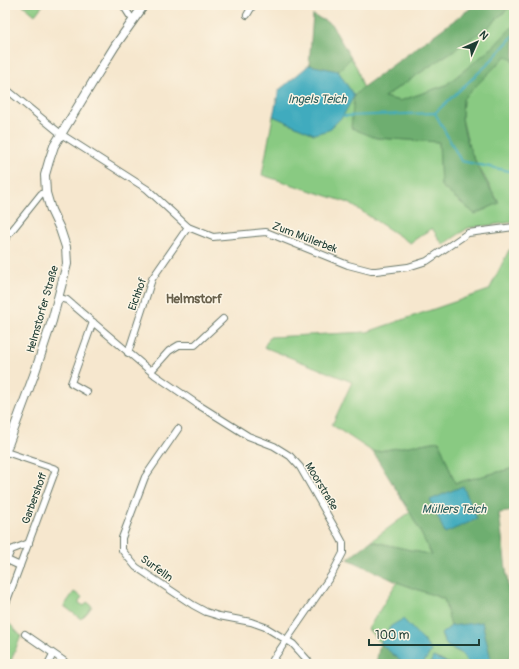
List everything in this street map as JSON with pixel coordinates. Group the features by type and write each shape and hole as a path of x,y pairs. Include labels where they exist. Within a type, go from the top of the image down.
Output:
{"main road":[{"name":"Helmstorfer Straße","path":"5,452 34,375 59,298 67,264 66,247 60,229 51,210 46,193 45,175 49,161 54,146 61,134 133,19 144,5"}],"street":[{"path":"123,5 125,10 133,19"},
{"path":"247,15 253,5"},
{"name":"Zum Müllerbek","path":"5,88 61,134 147,189 188,227 213,237 266,232 348,265 376,271 408,268 427,261 468,233 514,227"},
{"path":"5,239 41,194 46,193"},
{"name":"Eichhof","path":"128,353 152,279 188,227"},
{"name":"Moorstraße","path":"59,298 67,300 128,353 197,404 248,436 274,446 290,456 300,467 336,530 342,543 343,553 332,574 270,664"},
{"path":"151,371 170,351 179,344 195,345 224,319"},
{"path":"86,392 71,383 93,322"},
{"name":"Surfelln","path":"178,429 145,477 122,538 122,550 136,567 193,605 206,612 219,616 251,622 265,627 287,639"},
{"name":"Garbershoff","path":"5,452 56,470 5,606"},
{"path":"20,566 7,560 11,550 29,543"},
{"path":"25,634 64,661 62,664"},
{"path":"287,639 311,664"},
{"path":"48,664 53,654"}],"green space":[{"path":"23,5 43,5 35,15"},
{"path":"475,5 512,5 487,28 384,97 400,101 446,85 493,47 514,25 514,61 506,56 463,99 462,117 467,139 481,173 499,203 475,214 441,186 439,142 376,138 351,128 354,96 363,87"},
{"path":"512,5 514,5 514,25 510,31 496,45 446,85 400,101 384,97 487,28"},
{"path":"313,15 331,24 351,58 338,71 309,65"},
{"path":"506,55 514,61 514,78 510,89 514,91 514,222 468,228 443,245 432,228 410,243 349,203 262,175 273,116 314,134 354,96 376,138 439,142 441,186 475,214 499,203 470,151 462,118 463,98"},
{"path":"351,58 357,68 363,87 354,96 338,71"},
{"path":"514,248 514,468 455,483 439,441 373,452 332,425 352,382 264,347 270,337 367,332 489,290 509,250"},
{"path":"439,441 455,483 514,468 514,511 499,513 514,633 514,642 507,664 492,664 482,623 451,626 444,599 397,582 348,559 371,541 432,555 410,512 373,452"},
{"path":"410,512 432,555 371,541"},
{"path":"397,582 444,599 451,626 441,634 447,646 463,654 469,664 450,664 434,657 430,664 423,664 431,651 391,626 380,643 368,629"},
{"path":"74,592 82,597 79,603 84,606 87,602 92,606 81,619 64,606"},
{"path":"5,619 21,636 10,663 5,657"},
{"path":"380,643 404,664 376,664"}],"water":[{"name":"Ingels Teich","path":"309,65 338,71 354,96 343,116 329,130 314,134 273,116 279,90"},
{"name":"Müllers Teich","path":"463,486 477,519 445,533 430,500"},
{"path":"403,619 424,641 431,651 423,664 404,664 380,643 391,626"},
{"path":"482,622 492,664 468,664 463,654 447,646 441,634 451,626"},
{"path":"433,657 450,664 430,664"}],"waterway":[{"path":"435,113 488,64 514,35"},
{"path":"344,116 435,113 461,161 514,172"}],"district":[{"name":"Helmstorf","path":"194,298"}]}
